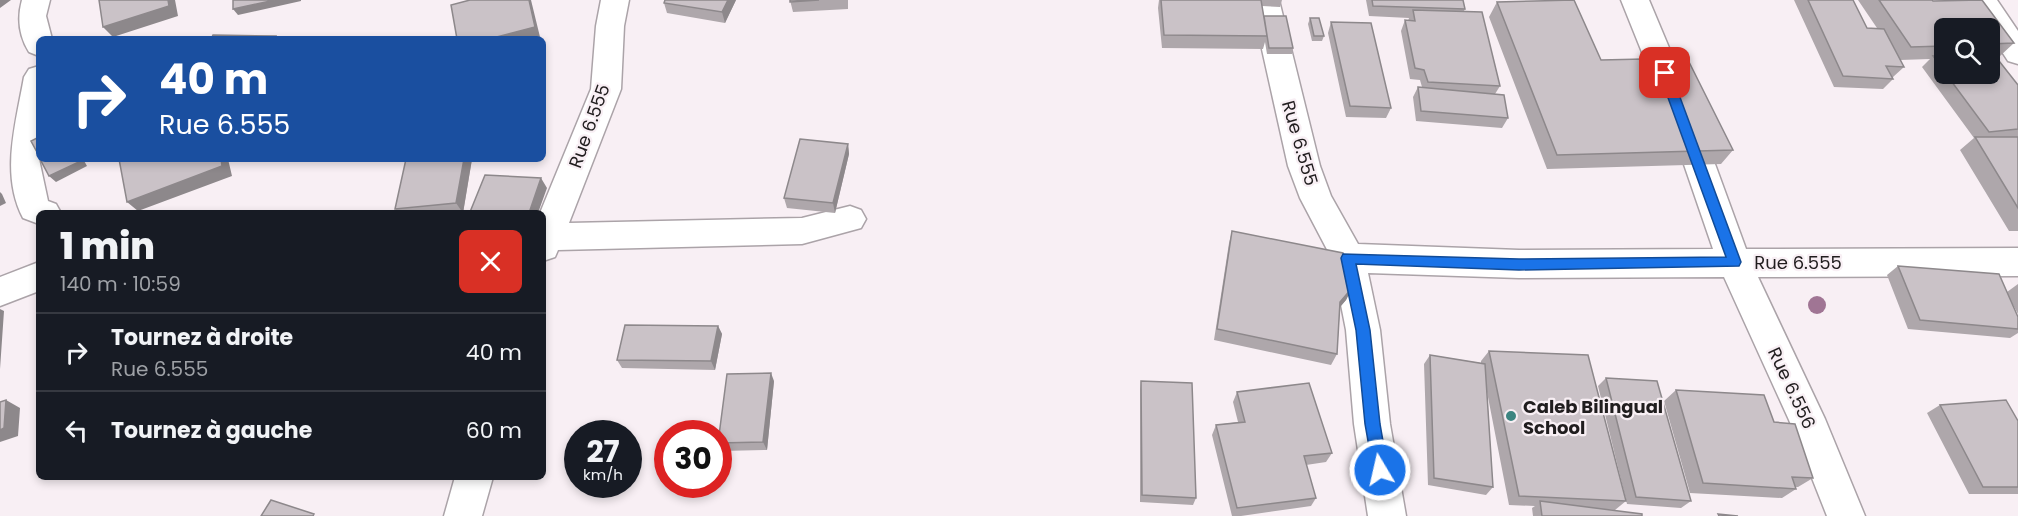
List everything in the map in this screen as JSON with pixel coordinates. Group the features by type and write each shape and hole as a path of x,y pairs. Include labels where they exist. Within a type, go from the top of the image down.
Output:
{"street":[{"path":"36,0 33,16 37,36"},
{"name":"Rue 6.555","path":"546,235 606,89 610,26 615,0"},
{"name":"Rue 6.555","path":"1265,0 1304,166 1316,198 1348,258 1519,264 2018,262"},
{"name":"Rue 6.556","path":"1635,0 1681,112 1734,262 1807,419 1846,516"},
{"path":"1982,0 2018,53"},
{"path":"36,95 25,159 34,209 37,210"},
{"path":"546,240 802,231 850,219"},
{"path":"1348,258 1363,330 1372,424 1387,516"},
{"path":"0,292 36,277"},
{"path":"462,516 473,480"}],"building":[{"path":"99,0 168,0 169,6 103,27"},
{"path":"233,0 275,0 233,9"},
{"path":"470,0 529,0 535,27 500,36 456,36 451,5"},
{"path":"665,0 728,0 722,12 664,3"},
{"path":"790,0 819,0 790,2"},
{"path":"1161,0 1261,0 1267,36 1164,35"},
{"path":"1372,0 1463,0 1465,9 1373,6"},
{"path":"1574,0 1601,60 1687,58 1733,150 1557,155 1497,2"},
{"path":"1808,0 1853,0 1867,28 1884,29 1904,67 1886,66 1893,79 1843,76"},
{"path":"1879,0 1982,0 1995,18 1934,18 1934,46 1911,47"},
{"path":"1413,10 1482,12 1500,86 1428,82 1424,70 1415,68 1405,20 1415,21"},
{"path":"1264,16 1286,16 1293,48 1269,48"},
{"path":"1310,18 1319,18 1324,36 1314,36"},
{"path":"1331,22 1371,23 1391,108 1350,106"},
{"path":"2000,24 2014,43 2000,44"},
{"path":"213,35 276,36 212,36"},
{"path":"2000,62 2018,85 2018,129 1989,132 1953,84 2000,84"},
{"path":"1418,87 1504,95 1508,118 1421,111"},
{"path":"1975,137 2018,137 2018,208"},
{"path":"36,138 36,150 31,141"},
{"path":"800,139 848,144 833,203 784,198"},
{"path":"42,162 79,162 49,176"},
{"path":"120,162 221,162 222,166 127,202"},
{"path":"405,162 463,162 456,203 395,209"},
{"path":"485,175 541,178 530,210 471,210"},
{"path":"1232,231 1343,253 1352,271 1352,288 1340,302 1337,354 1217,329"},
{"path":"1898,266 1999,274 2018,317 2018,329 1920,320"},
{"path":"625,325 718,326 711,361 617,360"},
{"path":"1489,351 1588,355 1626,501 1519,496"},
{"path":"1430,355 1485,364 1493,487 1434,478"},
{"path":"771,373 763,442 732,443 732,420 721,420 727,374"},
{"path":"1606,378 1657,381 1691,501 1636,497"},
{"path":"1141,381 1192,383 1196,498 1142,495"},
{"path":"1309,383 1332,453 1304,456 1316,498 1237,508 1216,425 1245,422 1237,392"},
{"path":"1676,390 1764,395 1774,422 1795,424 1813,478 1792,477 1796,489 1703,483"},
{"path":"6,400 4,428 0,430 0,402"},
{"path":"2006,400 2018,421 2018,487 1983,487 1940,405"},
{"path":"271,500 314,514 313,516 261,516"},
{"path":"1540,501 1642,514 1642,516 1542,516"}],"place":[{"name":"Caleb Bilingual School","path":"1511,416"}],"route":[{"path":"1380,470 1372,424 1363,330 1348,258 1519,264 1734,262 1665,73"}]}
